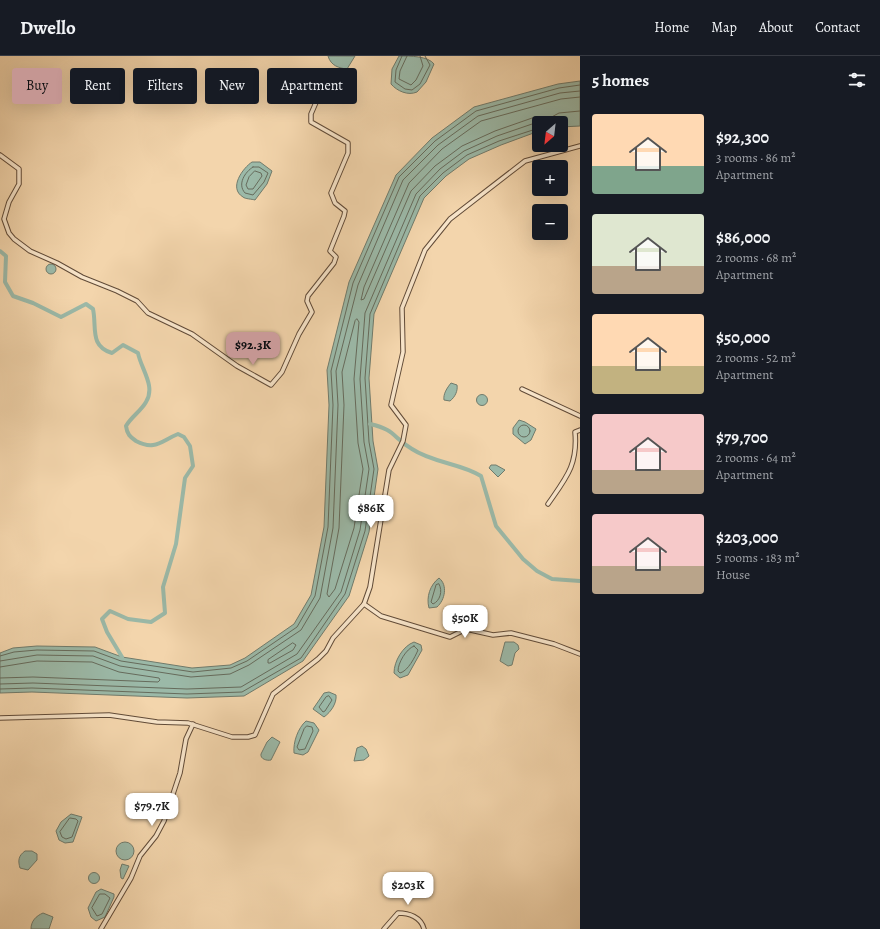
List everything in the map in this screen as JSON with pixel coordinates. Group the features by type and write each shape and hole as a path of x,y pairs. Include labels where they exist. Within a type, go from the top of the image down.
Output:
{"street":[{"path":"0,155 18,169 19,174 19,184 9,202 4,219 9,233 14,239 30,251 82,277 117,290 137,300 148,313 192,334 237,366 271,385 282,372 312,312 307,302 308,296 334,263 336,257 330,251 345,211 335,202 331,193 345,163 348,153 348,143 311,122 311,114 315,104"},
{"path":"0,718 103,717 109,715 152,721 193,724 232,737 248,738 255,735 273,694 318,659 333,638 364,604 370,586 389,470 403,441 406,425 391,405 403,352 402,308 425,250 450,219 525,160 580,146"},
{"path":"522,388 580,416"},
{"path":"548,504 568,475 577,450 576,432 580,430"},
{"path":"364,604 381,616 450,637 466,630 493,635 511,633 547,642 580,654"},
{"path":"101,929 131,878 140,856 156,836 164,821 180,773 186,739 193,724"},
{"path":"384,929 398,913 408,913 422,922 424,929"}],"water":[{"path":"328,56 355,56 348,68 338,67 329,59"},
{"path":"399,56 414,56 428,59 434,64 426,82 417,92 403,92 396,89 391,84 392,69"},
{"path":"580,81 580,126 568,127 568,116 532,116 532,134 469,159 446,176 424,198 374,314 369,378 373,441 378,469 369,532 349,596 303,661 244,696 187,698 32,692 0,693 0,653 13,648 37,646 95,647 122,657 192,668 230,665 245,658 294,624 311,595 324,527 329,405 327,370 349,282 396,175 432,138 474,107 558,84"},
{"path":"252,162 260,162 272,171 267,184 255,200 244,198 237,189 238,178"},
{"path":"51,264 56,269 51,274 46,269"},
{"path":"451,383 457,385 456,394 450,401 444,400 445,393"},
{"path":"480,395 484,395 486,396 486,404 480,405 477,402 477,398"},
{"path":"519,420 536,429 531,440 525,444 513,434 513,428"},
{"path":"491,465 496,465 505,470 498,477 489,468"},
{"path":"439,578 444,584 444,597 437,607 429,608 428,600 430,592 433,584"},
{"path":"414,642 421,645 422,650 408,675 400,678 394,673 397,659 406,647"},
{"path":"505,642 514,642 518,645 519,649 515,653 512,665 508,666 500,661"},
{"path":"329,692 336,695 336,701 329,713 324,717 313,709 324,693"},
{"path":"306,721 314,723 319,730 308,752 303,755 294,753 294,744 297,736 301,727"},
{"path":"272,737 280,742 271,760 266,760 261,756 261,754 267,742"},
{"path":"362,746 366,749 369,756 364,760 354,761 357,748"},
{"path":"71,814 82,817 73,842 65,843 59,840 56,831 61,822"},
{"path":"125,842 131,845 134,851 131,857 125,860 119,857 116,851 119,845"},
{"path":"25,851 32,851 37,854 37,860 28,870 20,868 19,863 20,857"},
{"path":"122,864 129,866 123,879 121,878 120,870"},
{"path":"94,872 98,874 100,878 98,882 94,884 90,882 88,878 90,874"},
{"path":"101,889 114,894 114,897 105,917 96,921 91,917 88,908 96,892"},
{"path":"43,913 53,917 49,929 31,929 34,919"}],"waterway":[{"path":"0,251 6,256 5,282 13,296 33,303 61,317 86,304 93,309 95,335 100,346 112,353 123,345 138,353 149,384 149,396 144,405 126,426 130,437 143,444 153,445 178,434 184,437 190,446 193,466 185,478 176,544 163,587 165,613 151,622 128,619 110,611 102,619 107,632 122,657"},
{"path":"370,424 389,431 420,454 464,468 481,476 496,526 523,559 537,571 552,579 580,581"}]}
